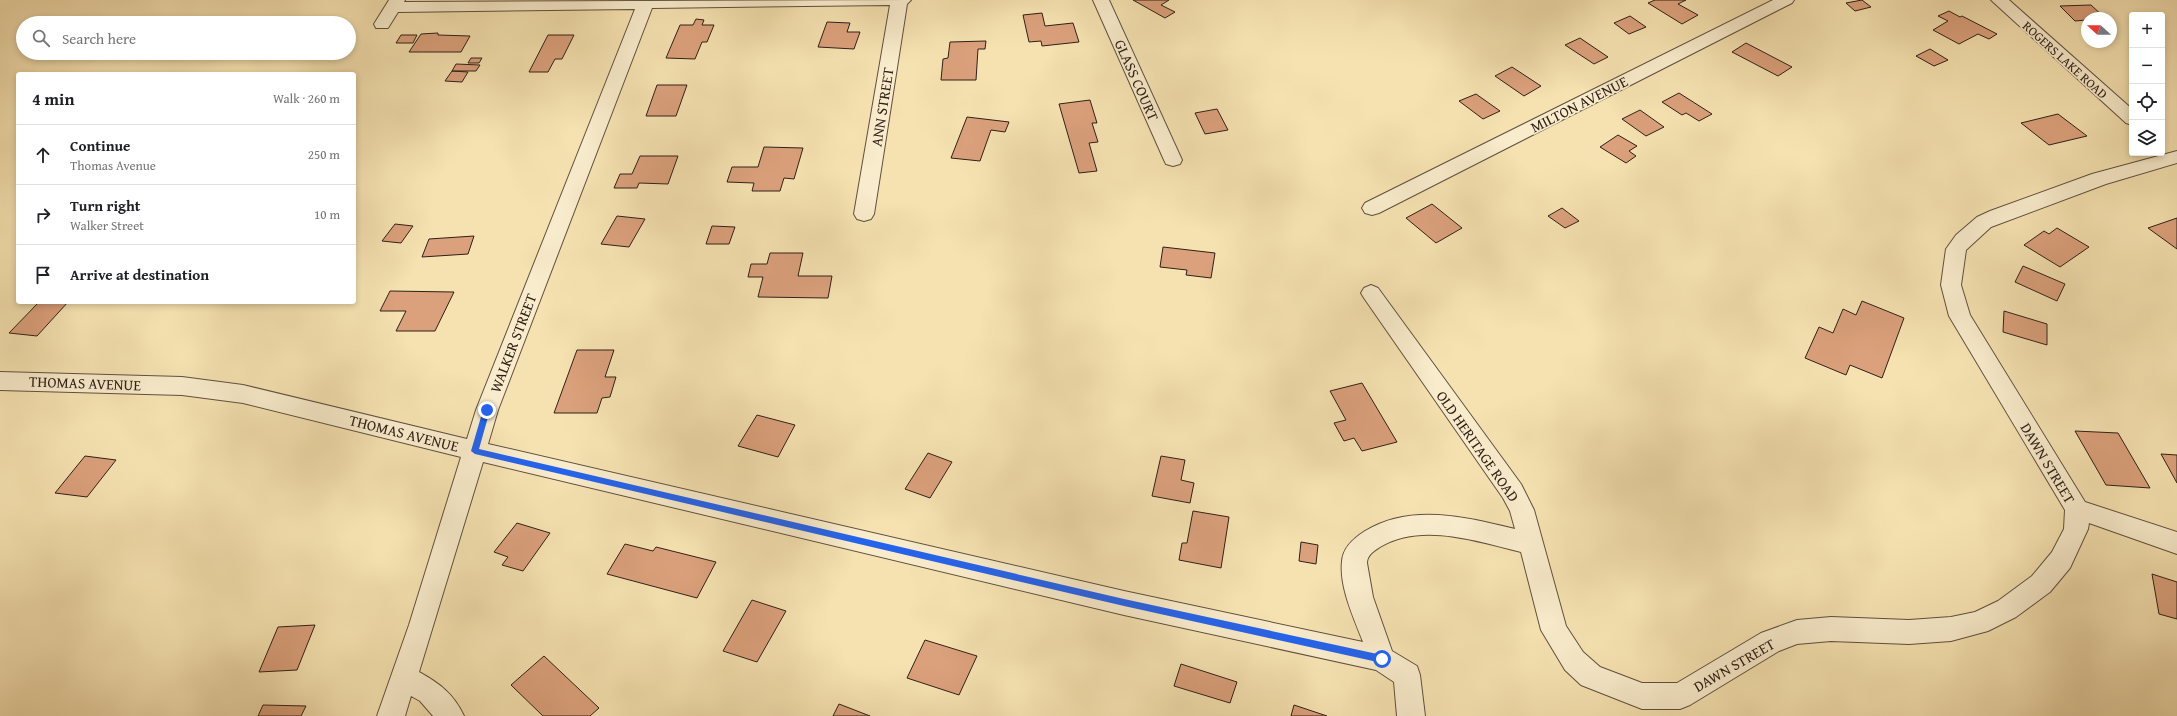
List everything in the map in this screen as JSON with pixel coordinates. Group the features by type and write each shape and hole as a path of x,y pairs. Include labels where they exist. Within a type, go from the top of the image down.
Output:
{"street":[{"name":"ANN STREET","path":"864,214 899,0"},
{"path":"382,24 395,3 903,0"},
{"name":"GLASS COURT","path":"1101,0 1174,160"},
{"name":"MILTON AVENUE","path":"1372,208 1786,0"},
{"name":"ROGERS LAKE ROAD","path":"1999,0 2129,116"},
{"name":"WALKER STREET","path":"391,716 422,625 489,402 646,2"},
{"path":"2165,147 2177,157"},
{"name":"DAWN STREET","path":"1680,696 1770,642 1797,632 1831,629 1909,632 1950,629 1979,623 2007,609 2041,584 2062,560 2076,529 2076,509 1960,316 1951,285 1956,249 1963,240 1984,222 1997,216 2099,179 2177,157"},
{"name":"OLD HERITAGE ROAD","path":"1371,293 1512,491 1522,510 1554,630 1574,661 1591,676 1642,696 1680,696"},
{"name":"THOMAS AVENUE","path":"0,381 182,386 243,394 294,404 475,451 1124,603 1382,659 1407,675 1411,716"},
{"path":"2076,509 2177,543"},
{"path":"1382,659 1366,617 1353,564 1356,552 1372,539 1392,529 1423,525 1458,527 1531,544"},
{"path":"404,678 430,692 450,716"}],"building":[{"path":"1133,0 1169,0 1161,5 1175,12 1165,18"},
{"path":"1655,0 1686,0 1678,4 1698,15 1682,24 1648,3"},
{"path":"1862,0 1871,7 1855,11 1846,3"},
{"path":"2091,5 2099,12 2081,12 2081,20 2075,21 2060,6"},
{"path":"1949,11 1997,34 1989,39 1978,34 1959,44 1933,30 1948,21 1938,16"},
{"path":"1042,13 1045,26 1073,23 1079,42 1042,46 1041,41 1029,42 1023,15"},
{"path":"1630,16 1646,27 1629,34 1614,23"},
{"path":"696,19 704,20 702,25 714,25 707,42 702,42 695,59 666,58 680,25 693,25"},
{"path":"827,22 850,23 847,32 860,32 854,49 818,47"},
{"path":"438,33 438,35 470,36 461,52 409,52 421,34"},
{"path":"401,35 417,35 413,43 396,43"},
{"path":"548,35 574,35 562,59 555,59 548,72 529,72"},
{"path":"1580,38 1608,57 1594,64 1565,45"},
{"path":"986,41 985,49 978,49 976,80 941,80 943,59 948,58 950,42"},
{"path":"1746,43 1792,67 1778,76 1732,52"},
{"path":"1930,49 1948,60 1934,66 1916,56"},
{"path":"471,58 482,58 479,63 468,63"},
{"path":"456,64 480,65 476,71 452,71"},
{"path":"1512,67 1541,86 1524,96 1495,76"},
{"path":"452,71 468,72 462,82 445,81"},
{"path":"657,85 687,85 676,116 646,116"},
{"path":"1679,93 1712,114 1699,121 1686,113 1682,115 1662,102"},
{"path":"1476,94 1500,111 1483,119 1459,101"},
{"path":"1090,100 1097,123 1092,123 1098,142 1089,143 1097,171 1079,173 1059,104"},
{"path":"1217,109 1228,130 1205,134 1195,113"},
{"path":"1640,110 1664,127 1646,136 1622,119"},
{"path":"2058,114 2087,136 2049,145 2021,123"},
{"path":"967,117 1009,122 1005,132 991,130 980,161 951,158"},
{"path":"1618,135 1637,146 1629,151 1636,156 1626,163 1600,147"},
{"path":"764,147 803,148 794,179 784,178 780,191 752,191 754,183 727,182 732,167 758,167"},
{"path":"640,156 678,156 668,184 639,183 637,188 614,188 620,174 632,174"},
{"path":"1432,204 1462,228 1436,243 1406,218"},
{"path":"1562,208 1579,221 1565,228 1548,216"},
{"path":"617,216 645,219 629,247 601,244"},
{"path":"2177,218 2177,249 2148,228"},
{"path":"395,224 413,226 401,243 382,241"},
{"path":"712,226 735,227 729,244 706,244"},
{"path":"2057,228 2089,247 2060,267 2024,245 2044,231 2049,234"},
{"path":"474,236 468,254 422,257 429,239"},
{"path":"1163,247 1215,253 1211,278 1186,275 1187,270 1160,267"},
{"path":"770,253 803,253 798,276 832,276 828,298 758,297 763,277 748,277 751,264 767,264"},
{"path":"2023,266 2065,284 2057,301 2015,282"},
{"path":"390,291 454,292 435,331 396,331 406,311 380,311"},
{"path":"1862,301 1904,318 1882,378 1850,365 1846,375 1805,358 1819,327 1833,333 1843,309 1856,315"},
{"path":"37,304 66,304 37,336 9,333"},
{"path":"2004,311 2047,324 2047,345 2003,332"},
{"path":"577,350 614,350 605,377 616,377 610,397 602,398 597,413 554,413"},
{"path":"1362,383 1397,442 1362,451 1354,438 1344,441 1334,423 1346,420 1330,391"},
{"path":"757,415 795,425 778,457 738,446"},
{"path":"2075,431 2118,433 2150,488 2106,485"},
{"path":"928,453 952,462 930,498 905,489"},
{"path":"2161,454 2177,455 2177,483"},
{"path":"85,456 116,460 87,497 55,493"},
{"path":"1161,456 1185,460 1181,480 1194,483 1190,503 1152,496"},
{"path":"1193,511 1229,517 1221,568 1179,560 1182,543 1187,543"},
{"path":"517,523 550,533 523,571 502,565 508,557 494,552"},
{"path":"1301,542 1318,545 1316,564 1299,561"},
{"path":"625,544 653,551 656,547 716,562 697,598 607,574"},
{"path":"2152,574 2177,582 2177,619 2159,614"},
{"path":"752,600 786,611 757,662 723,651"},
{"path":"315,625 297,670 259,672 278,627"},
{"path":"925,640 977,656 959,695 907,678"},
{"path":"544,656 599,708 590,716 543,716 511,685"},
{"path":"1181,664 1237,682 1230,703 1174,686"},
{"path":"839,704 870,716 833,716"},
{"path":"263,705 306,706 301,716 258,716"},
{"path":"1294,705 1327,716 1291,716"}],"route":[{"path":"487,410 475,451 1124,603 1382,659"}]}
